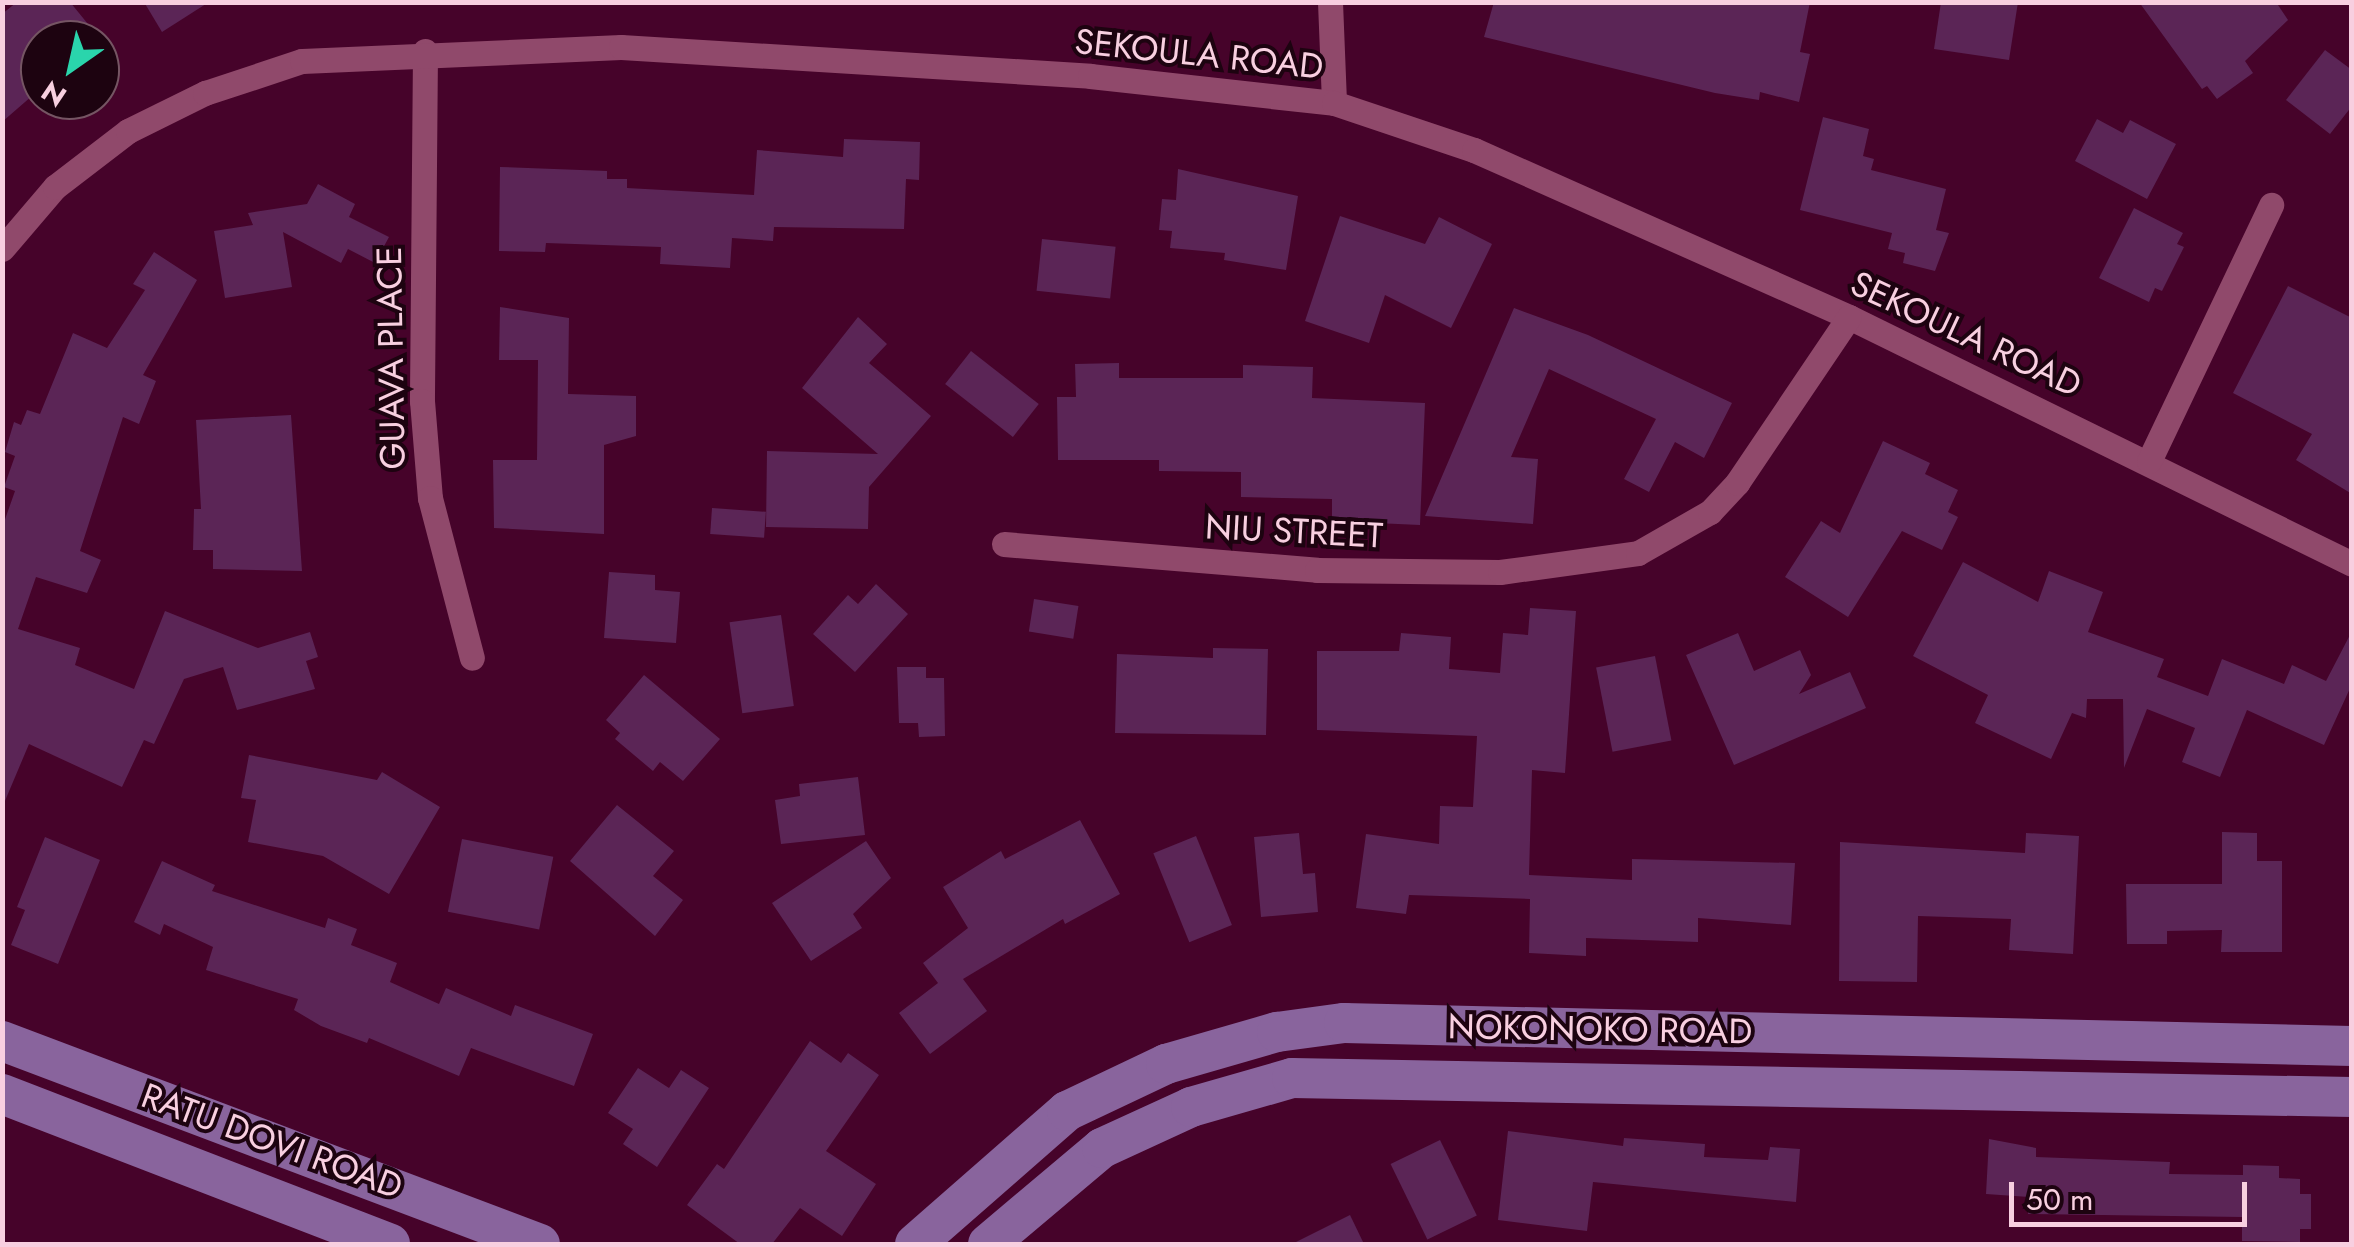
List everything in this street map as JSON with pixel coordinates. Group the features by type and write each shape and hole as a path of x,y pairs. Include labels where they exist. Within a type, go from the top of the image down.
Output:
{"main road":[{"name":"NOKONOKO ROAD","path":"916,1244 1006,1158 1067,1111 1166,1064 1278,1032 1344,1023 2352,1046"},
{"name":"RATU DOVI ROAD","path":"2,1041 540,1244"},
{"name":"NOKONOKO ROAD","path":"988,1244 1102,1148 1190,1107 1292,1078 2352,1097"},
{"name":"RATU DOVI ROAD","path":"2,1094 390,1244"}],"street":[{"path":"1330,2 1334,103"},
{"name":"SEKOULA ROAD","path":"2,249 55,187 128,130 204,94 302,61 424,51 622,47 1090,76 1334,103 1474,150 1849,317 2149,460 2352,564"},
{"name":"GUAVA PLACE","path":"424,51 422,400 430,498 472,658"},
{"path":"2149,460 2271,205"},
{"name":"NIU STREET","path":"1004,544 1317,570 1500,572 1638,553 1710,512 1849,317"}],"building":[{"path":"17,2 70,2 85,20 20,20 20,106 2,122 2,14"},
{"path":"144,2 209,2 162,32"},
{"path":"1494,2 1810,2 1800,52 1810,54 1799,102 1760,92 1759,100 1715,93 1484,37"},
{"path":"1941,2 2018,2 2009,60 1934,49"},
{"path":"2139,2 2276,2 2288,20 2245,61 2253,73 2217,99 2207,86 2202,89"},
{"path":"2325,50 2352,70 2352,106 2330,134 2286,100"},
{"path":"1823,117 1869,129 1863,156 1874,159 1871,170 1946,189 1936,230 1949,233 1935,271 1903,263 1905,253 1888,249 1892,233 1800,210"},
{"path":"2097,119 2123,133 2130,120 2176,144 2147,199 2075,161"},
{"path":"844,139 920,142 919,180 906,179 904,229 774,227 773,241 732,238 730,268 660,264 661,247 546,243 545,252 499,251 500,167 607,171 607,179 627,179 627,188 754,195 757,150 843,157"},
{"path":"1178,169 1298,196 1286,270 1224,260 1225,253 1170,248 1172,231 1159,230 1162,199 1176,200"},
{"path":"318,184 355,204 349,217 389,237 375,263 348,249 341,263 283,232 292,287 225,298 214,231 253,225 248,213 307,204"},
{"path":"2134,208 2183,233 2177,244 2184,247 2162,291 2155,288 2149,302 2099,278"},
{"path":"1340,216 1425,244 1439,217 1492,244 1451,328 1385,295 1369,343 1305,321"},
{"path":"1042,239 1116,247 1110,298 1037,291"},
{"path":"154,252 197,280 143,375 156,381 139,424 123,417 80,551 101,560 87,593 36,577 18,629 80,648 75,665 134,689 165,611 258,648 310,632 318,657 306,661 315,689 237,710 223,667 184,679 154,744 144,740 122,787 29,744 2,808 2,528 15,491 4,487 15,456 5,452 14,422 21,425 27,410 40,414 73,333 107,348 145,290 133,284"},
{"path":"2288,286 2352,318 2352,494 2296,460 2312,434 2233,393"},
{"path":"500,307 569,318 568,394 636,396 636,436 604,445 604,534 494,528 493,460 537,460 538,360 499,360"},
{"path":"1514,308 1588,335 1732,403 1704,458 1675,442 1649,492 1624,479 1656,419 1549,369 1511,457 1538,459 1533,524 1425,516"},
{"path":"858,317 887,344 869,363 931,416 869,487 868,529 766,527 767,451 878,454 802,388"},
{"path":"971,351 1039,404 1013,437 945,384"},
{"path":"1119,363 1119,378 1243,378 1243,365 1313,367 1312,398 1425,403 1420,525 1332,521 1332,499 1241,497 1241,472 1159,471 1159,460 1058,460 1057,397 1076,397 1075,364"},
{"path":"291,415 302,571 213,569 213,550 193,550 194,509 201,509 196,420"},
{"path":"1883,441 1930,463 1925,474 1958,490 1948,512 1958,517 1942,550 1902,531 1848,617 1785,577 1821,521 1840,533"},
{"path":"712,508 766,512 764,538 710,534"},
{"path":"1963,562 2038,602 2049,571 2103,592 2088,632 2164,659 2157,677 2208,696 2222,659 2284,684 2292,665 2326,681 2352,631 2352,684 2324,745 2247,710 2220,777 2182,762 2195,728 2147,709 2124,768 2123,699 2087,699 2086,718 2072,713 2051,759 1975,723 1988,695 1913,656"},
{"path":"609,572 655,575 655,590 680,592 676,643 604,638"},
{"path":"876,584 908,614 855,672 813,634 848,595 858,604"},
{"path":"1034,599 1078,606 1073,639 1029,632"},
{"path":"1530,608 1576,611 1565,773 1532,770 1529,875 1632,880 1632,859 1795,863 1791,925 1698,918 1698,942 1586,938 1586,956 1529,953 1530,899 1409,895 1406,914 1356,908 1366,834 1439,844 1440,806 1473,807 1477,736 1317,730 1317,651 1399,651 1401,633 1451,637 1449,669 1500,673 1503,633 1528,635"},
{"path":"781,615 794,706 742,713 730,622"},
{"path":"1738,633 1754,671 1800,650 1811,675 1799,694 1850,672 1866,708 1734,765 1686,655"},
{"path":"1213,648 1268,649 1266,735 1115,733 1117,654 1213,658"},
{"path":"1655,656 1671,740 1613,752 1596,667"},
{"path":"897,667 926,667 926,678 944,678 945,736 919,737 918,723 899,723"},
{"path":"644,675 720,739 683,781 660,762 653,771 615,739 620,733 606,720"},
{"path":"249,755 377,780 382,772 440,807 389,894 323,856 248,842 256,800 241,798"},
{"path":"858,777 865,835 781,844 775,800 800,796 799,784"},
{"path":"617,805 674,851 653,876 683,900 655,936 570,861"},
{"path":"1080,820 1120,894 1065,924 1063,919 963,979 987,1011 930,1054 899,1013 938,983 923,963 968,928 943,887 1001,851 1005,859"},
{"path":"2222,832 2257,833 2257,861 2282,861 2282,952 2221,952 2222,930 2167,931 2167,944 2127,944 2126,884 2222,884"},
{"path":"1299,833 1303,874 1315,873 1318,912 1261,917 1254,837"},
{"path":"2026,833 2079,836 2073,954 2009,950 2011,919 1918,916 1917,982 1839,981 1840,842 2025,853"},
{"path":"1196,836 1232,925 1189,942 1153,853"},
{"path":"45,837 100,860 58,964 11,945 25,910 17,907"},
{"path":"462,839 553,857 539,929 448,912"},
{"path":"866,841 891,878 853,914 862,928 811,961 772,903"},
{"path":"162,861 215,885 212,891 325,928 328,918 357,929 351,945 397,963 390,982 439,1004 446,988 511,1016 515,1005 593,1034 574,1086 471,1048 459,1076 369,1038 367,1043 321,1026 294,1010 298,999 206,970 213,947 164,924 160,935 134,922"},
{"path":"810,1041 841,1063 848,1053 879,1075 826,1151 876,1184 842,1236 800,1208 772,1244 740,1244 687,1205 717,1164 724,1169"},
{"path":"638,1068 669,1088 681,1070 709,1088 657,1167 623,1144 633,1129 608,1113"},
{"path":"1508,1131 1623,1146 1624,1138 1705,1144 1704,1157 1768,1160 1770,1147 1800,1149 1796,1202 1593,1182 1587,1231 1498,1220"},
{"path":"1989,1139 2036,1148 2036,1157 2170,1162 2169,1174 2243,1175 2243,1165 2279,1166 2279,1178 2300,1179 2300,1194 2311,1194 2311,1229 2300,1229 2300,1242 2242,1241 2242,1217 2028,1214 2029,1197 1986,1194"},
{"path":"1440,1140 1477,1215 1427,1240 1391,1164"},
{"path":"1350,1215 1364,1244 1292,1244"}]}
